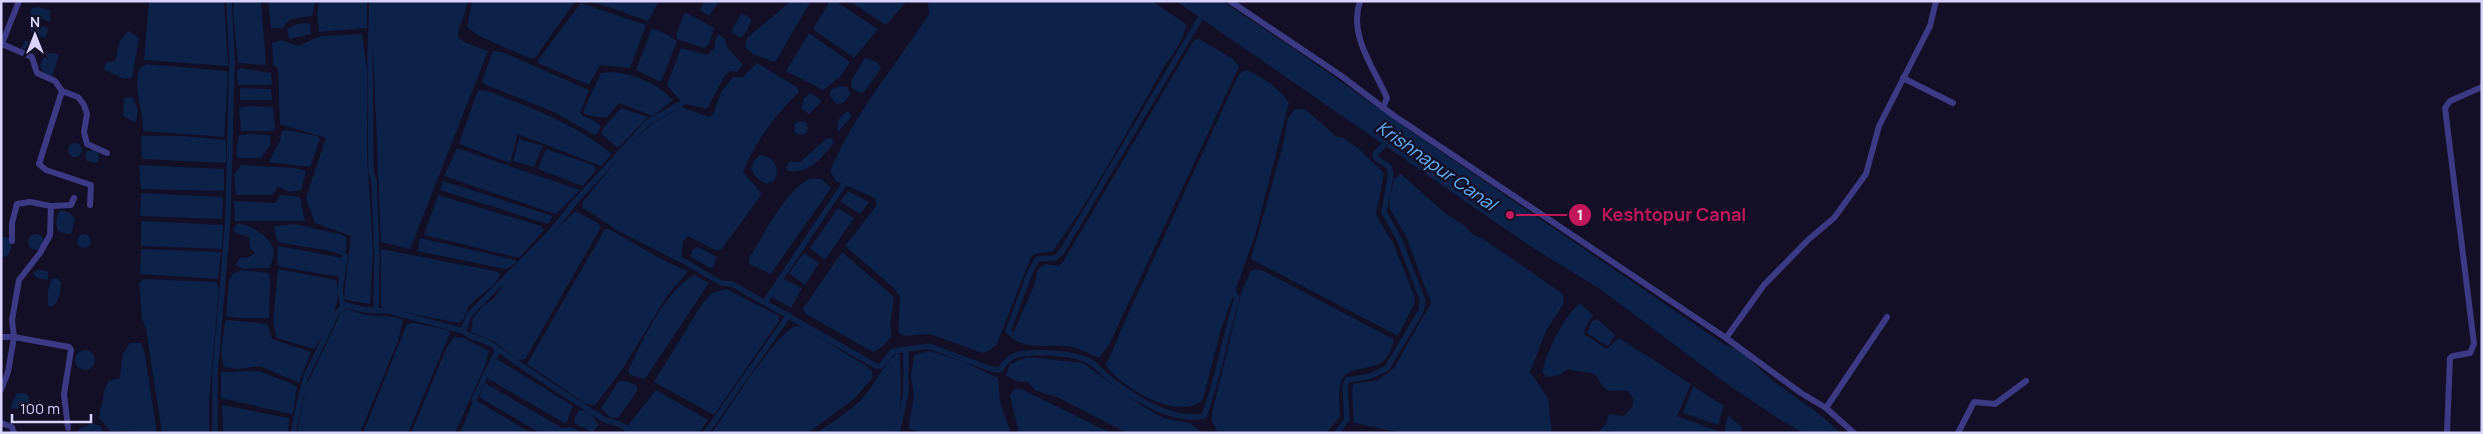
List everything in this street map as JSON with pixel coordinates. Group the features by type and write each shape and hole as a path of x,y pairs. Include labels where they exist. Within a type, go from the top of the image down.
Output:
{"street":[{"path":"19,1 2,45 32,57 37,74 55,82 62,91 78,97 84,105 87,114 84,132 87,144 107,153"},
{"path":"1230,1 1340,75 1383,108 1726,338 1801,393 1826,408 1854,433"},
{"path":"1360,1 1356,16 1357,28 1370,64 1387,98 1383,108"},
{"path":"1726,338 1764,284 1809,239 1834,218 1866,174 1879,126 1930,26 1936,1"},
{"path":"1902,78 1953,103"},
{"path":"2447,433 2450,358 2470,353 2474,344 2446,108 2450,101 2482,87"},
{"path":"62,91 39,164 46,170 91,185 90,205"},
{"path":"12,241 12,223 17,204 30,202 51,206 71,205 74,198"},
{"path":"1,390 8,372 14,337 12,320 19,280 40,253 50,235 51,206"},
{"path":"1826,408 1886,316"},
{"path":"1,337 14,337 69,347 64,394 68,428"},
{"path":"1958,433 1974,402 1995,404 2026,381"},
{"path":"1,423 12,427 14,433"}],"water":[{"path":"149,1 224,1 228,66 144,60"},
{"path":"235,1 261,1 266,65 238,63 233,12"},
{"path":"268,1 315,1 312,16 292,19 283,28 271,28"},
{"path":"319,1 367,1 367,28 319,32 317,13"},
{"path":"374,1 468,1 458,35 465,42 488,51 410,249 381,242 373,48"},
{"path":"472,1 575,1 536,57 531,59 479,36 467,27"},
{"path":"591,1 659,1 648,21"},
{"path":"704,1 719,1 709,16 700,10"},
{"path":"791,1 811,1 777,59 774,62 753,54 745,47 747,38"},
{"path":"830,1 835,1 878,29 854,58 813,29"},
{"path":"850,1 905,1 906,2 886,25"},
{"path":"928,1 1152,1 1186,24 1179,44 1068,230 1053,251 1035,254 1031,257 997,344 989,351 982,353 930,334 904,336 898,332 900,297 894,288 845,246 877,205 875,198 836,181 830,171 863,110 929,14"},
{"name":"Krishnapur Canal","path":"1176,1 1222,1 1725,345 1752,361 1776,383 1810,407 1840,433 1803,433 1779,419 1727,384 1600,289 1530,246"},
{"path":"581,3 646,25 630,68 600,65 589,85 538,63 538,60"},
{"path":"38,7 50,10 50,22 30,14 32,8"},
{"path":"685,12 714,28 709,44 704,48 677,39 676,35"},
{"path":"741,14 748,16 751,21 747,31 741,38 731,32"},
{"path":"310,23 311,34 289,39 287,29 297,24"},
{"path":"31,25 39,25 49,29 45,38 33,33 30,30"},
{"path":"652,28 677,41 661,82 636,70"},
{"path":"129,31 139,38 132,78 124,79 103,69 107,62 115,61 120,41"},
{"path":"809,33 850,62 840,77 823,90 786,71"},
{"path":"362,34 367,71 367,155 373,252 370,304 346,300 344,296 351,236 315,223 306,198 326,138 280,124 278,68 273,65 272,43 281,40 298,46 320,36"},
{"path":"719,34 725,39 727,47 743,65 737,72 730,71 725,75 707,109 682,103 667,85 681,48 707,55 714,49 716,38"},
{"path":"1199,39 1233,59 1239,66 1109,345 1099,358 1065,346 1030,345 1011,338 1034,286 1038,269 1045,264 1059,266 1063,262 1194,40"},
{"path":"25,41 34,41 39,44 37,51 21,49"},
{"path":"493,51 502,52 589,90 580,113 601,127 597,134 594,135 554,112 484,84 482,81"},
{"path":"53,53 59,55 52,76 46,76 40,66 45,54"},
{"path":"865,58 877,62 881,68 865,91 860,93 852,88 851,81"},
{"path":"757,63 797,87 799,92 767,129 753,150 743,172 762,194 721,250 715,250 688,236 683,241 681,263 620,232 583,208 582,203 624,151 652,124 681,107 709,117 713,115 721,92 733,77 743,77"},
{"path":"146,64 226,71 228,74 224,137 143,131 137,82 140,68"},
{"path":"240,68 271,73 272,85 238,85 237,71"},
{"path":"1246,70 1270,83 1289,103 1255,236 1221,329 1203,399 1193,405 1180,407 1166,405 1137,392 1124,383 1106,365 1239,74"},
{"path":"601,73 627,74 644,80 660,89 673,100 653,116 619,103 606,118 587,115 583,112"},
{"path":"840,86 847,87 851,94 843,103 836,104 829,95 832,89"},
{"path":"240,88 271,89 272,100 240,100"},
{"path":"478,90 494,93 549,116 575,129 612,154 601,166 518,134 510,163 459,144"},
{"path":"810,93 819,98 821,102 809,114 801,108 804,98"},
{"path":"129,96 133,98 138,110 136,123 123,116 124,99"},
{"path":"242,107 273,107 275,129 271,131 241,131 239,110"},
{"path":"621,108 648,117 618,148 601,134 605,126"},
{"path":"1295,109 1305,109 1337,137 1344,138 1359,149 1384,173 1376,215 1393,243 1415,298 1414,304 1398,336 1251,259 1282,149 1288,118"},
{"path":"848,111 852,116 838,132 837,125 839,120"},
{"path":"801,121 806,123 808,128 806,133 801,135 796,133 794,128 796,123"},
{"path":"286,130 317,136 320,139 310,167 269,162 280,141 282,131"},
{"path":"239,135 270,135 270,146 261,158 238,158 236,153"},
{"path":"141,136 184,136 226,140 226,163 142,159"},
{"path":"831,138 834,142 814,164 795,172 788,171 786,168 789,162 800,162 826,139"},
{"path":"519,139 543,146 534,167 513,161"},
{"path":"72,143 78,143 82,150 78,157 72,157 68,153 68,147"},
{"path":"457,148 580,190 556,214 444,176"},
{"path":"546,149 593,165 596,170 583,186 538,169"},
{"path":"93,150 98,152 99,160 96,163 87,161 85,156 87,151"},
{"path":"760,155 773,161 777,168 774,181 766,184 756,177 751,169 754,161"},
{"path":"139,165 224,169 224,191 141,189"},
{"path":"241,165 294,168 306,171 301,190 290,192 278,187 272,195 236,195 234,175"},
{"path":"1401,174 1445,213 1462,224 1475,236 1482,238 1563,294 1564,303 1546,331 1530,372 1548,398 1552,433 1402,433 1354,423 1353,384 1378,380 1394,368 1431,303 1406,236 1390,209 1389,202 1394,179"},
{"path":"811,178 821,179 831,188 771,274 749,264 749,258 784,203 801,184"},
{"path":"443,181 553,216 548,224 440,190"},
{"path":"848,191 869,202 860,214 840,201"},
{"path":"141,193 223,197 222,219 140,216"},
{"path":"280,195 300,197 305,221 235,221 234,201 276,203"},
{"path":"438,195 541,226 544,230 519,258 424,235"},
{"path":"838,208 854,218 825,260 810,248"},
{"path":"61,210 70,213 75,219 71,234 58,231 56,220"},
{"path":"575,211 598,223 601,227 526,358 522,360 516,359 494,341 471,332 473,318 483,306 494,298 509,277"},
{"path":"141,221 223,225 222,249 141,246"},
{"path":"238,223 249,226 270,241 274,256 270,268 243,269 235,265 240,258 249,257 255,253 250,248 249,237 235,233 233,229"},
{"path":"294,224 340,234 347,238 345,256 330,251 278,242 274,229 276,226"},
{"path":"605,229 609,229 665,261 688,271 667,296 622,370 595,405 586,404 527,364"},
{"path":"33,234 39,234 44,239 42,248 33,250 28,245 28,239"},
{"path":"84,234 89,236 91,241 89,246 84,248 79,246 77,241 79,236"},
{"path":"3,237 9,238 12,247 8,255 1,257"},
{"path":"420,238 516,260 516,263 506,269 417,251"},
{"path":"278,246 343,258 340,277 281,267 277,264"},
{"path":"698,247 717,257 712,269 691,257 692,250"},
{"path":"141,249 221,252 218,279 140,274"},
{"path":"381,249 500,273 495,283 472,303 464,319 458,323 381,306"},
{"path":"842,252 894,297 890,326 892,336 882,347 873,352 806,314 803,309"},
{"path":"804,253 819,263 805,285 789,273"},
{"path":"39,269 48,272 48,280 37,278 33,273"},
{"path":"278,269 336,280 338,289 336,307 329,325 314,349 277,338 273,322"},
{"path":"1256,269 1264,271 1393,339 1394,342 1382,362 1351,371 1342,379 1339,394 1340,417 1326,433 1218,433 1212,421 1212,413 1242,290 1251,271"},
{"path":"242,270 268,273 270,278 269,318 226,316 229,281 233,273"},
{"path":"694,275 709,283 645,379 630,375 628,371 655,318 673,293 683,282"},
{"path":"56,278 61,282 60,293 57,302 52,307 48,305 48,290 52,279"},
{"path":"782,278 802,288 791,308 772,297"},
{"path":"143,279 216,282 219,287 209,401 209,433 162,433 146,329 142,318 139,284"},
{"path":"726,289 779,316 779,321 714,415 654,382 702,304 712,293"},
{"path":"1580,303 1593,315 1586,326 1584,334 1607,349 1619,338 1691,384 1677,416 1718,431 1718,433 1611,432 1604,429 1609,414 1624,416 1632,407 1634,400 1628,391 1606,390 1594,374 1588,372 1568,369 1559,375 1547,377 1542,372 1552,344 1561,326"},
{"path":"347,309 365,315 394,317 403,320 398,341 360,433 297,433 306,386 341,313"},
{"path":"1597,319 1615,335 1607,346 1587,333 1592,321"},
{"path":"228,320 267,324 272,339 311,352 299,383 260,366 238,369 224,367 221,354 225,322"},
{"path":"414,323 448,330 450,333 408,433 363,433 407,324"},
{"path":"795,326 803,327 866,366 872,371 873,377 854,399 808,433 712,433 764,358 775,344"},
{"path":"454,337 464,338 489,351 486,363 455,433 411,433 446,349"},
{"path":"130,343 141,343 145,355 157,433 110,431 99,418 105,388 109,381 120,378 122,356"},
{"path":"85,350 92,353 95,360 92,367 85,370 78,367 75,360 78,353"},
{"path":"930,351 964,362 998,378 1000,402 1011,433 921,433 908,428 914,397 911,376 914,355"},
{"path":"897,353 900,355 901,394 899,414 894,433 817,433 861,400"},
{"path":"1027,357 1083,363 1142,406 1164,418 1190,423 1202,433 1127,433 1057,397 1036,391 1028,382 1019,382 1006,376 1010,364"},
{"path":"497,359 573,406 566,424 487,378"},
{"path":"259,371 297,386 293,413 290,414 221,398 221,372"},
{"path":"619,381 627,381 637,386 637,391 618,418 611,418 601,408"},
{"path":"485,383 562,428 572,427 583,433 540,433 479,397"},
{"path":"1693,386 1724,406 1718,425 1683,413"},
{"path":"1014,389 1021,389 1111,433 1019,432 1010,396"},
{"path":"656,390 708,420 699,433 622,433"},
{"path":"17,393 25,393 29,397 28,408 12,409 11,406"},
{"path":"474,399 531,433 460,433"},
{"path":"222,405 289,418 288,433 223,433"},
{"path":"580,410 592,415 595,420 598,426 593,432 575,424 575,417"},
{"path":"1728,416 1742,427 1740,433 1724,433"},
{"path":"93,423 100,426 104,433 77,433 79,429"}],"waterway":[{"path":"215,433 215,374 228,219 232,60 229,1"},
{"path":"372,1 370,63 371,172 374,181 377,257 376,311"},
{"path":"1012,334 1008,331 1031,270 1038,259 1055,258 1061,253 1201,17"},
{"path":"463,331 469,315 551,232 575,202 647,123 682,103"},
{"name":"Krishnapur Canal","path":"1337,433 1347,419 1345,387 1347,380 1371,376 1387,368 1421,311 1423,301 1400,241 1384,212 1391,174 1389,167 1376,158 1375,154 1384,145"},
{"path":"765,302 844,184"},
{"path":"343,306 340,291 345,256"},
{"path":"682,260 721,283 732,284 876,366 881,366 893,351 929,346 991,369 1000,370 1010,359 1020,354 1048,353 1068,355 1090,362 1110,379 1142,401 1166,412 1191,417 1204,416 1209,402 1237,298 1234,293"},
{"path":"293,433 305,379 336,314 345,305 366,310 389,311 463,331 469,336 491,344 605,420 626,428"},
{"path":"706,433 789,315"},
{"path":"474,399 498,350"},
{"path":"897,433 906,393 906,350"},
{"path":"1602,433 1605,429"}],"place":[{"name":"Keshtopur Canal","path":"1510,215"}]}
